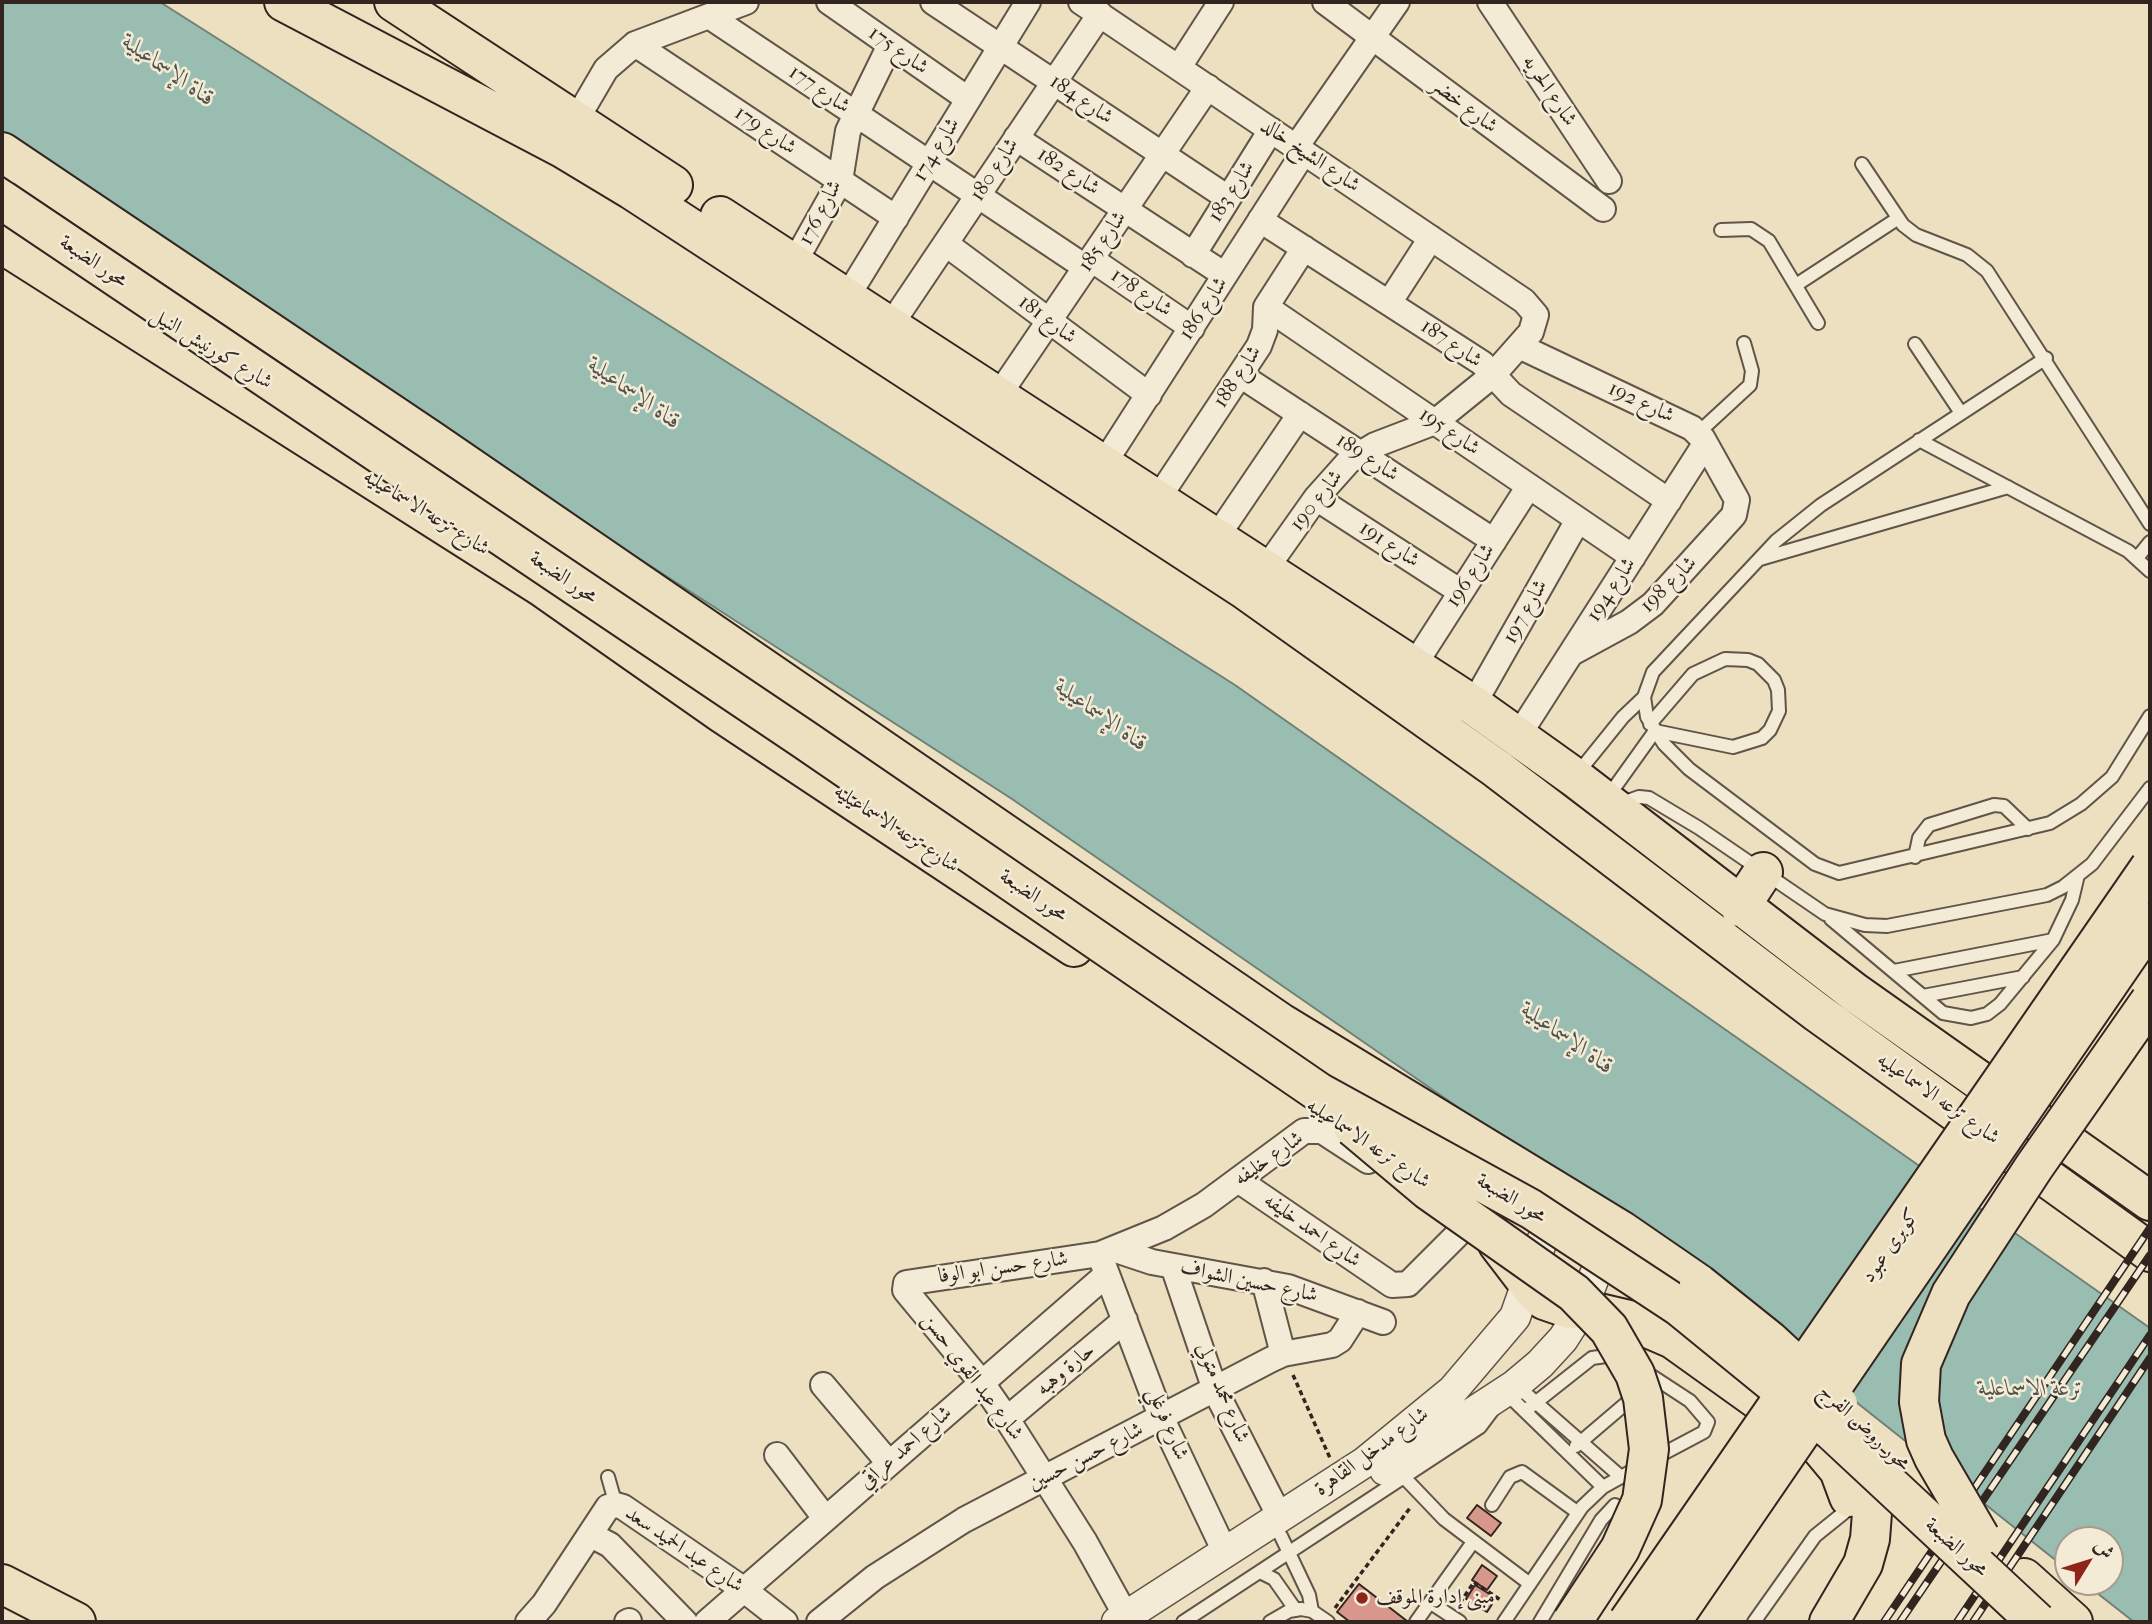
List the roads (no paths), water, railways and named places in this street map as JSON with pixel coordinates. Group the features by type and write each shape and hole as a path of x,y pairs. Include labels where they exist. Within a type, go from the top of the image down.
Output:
{"main road":[{"name":"شارع ترعه الاسماعيليه","path":"284,2 334,13 632,190 1244,589 1497,769 1818,1013 2150,1252"},
{"name":"شارع ترعه الاسماعيليه","path":"394,2 1473,705 1574,776 1740,906 1903,1028 2150,1201"},
{"name":"محور الضبعة","path":"2,152 432,441 1281,1023 1622,1231 1699,1284"},
{"path":"2,168 384,431 406,453 423,477"},
{"name":"محور الضبعة","path":"2,200 805,740 1320,1093 1531,1209 1680,1307 1832,1431 2037,1622"},
{"name":"شارع كورنيش النيل","path":"2,215 140,307 423,477"},
{"name":"شارع ترعه الاسماعيليه","path":"2,244 542,587 723,714 1225,1047 1466,1212 1493,1237 1545,1300 1556,1306 1582,1308 1629,1320 1673,1339 1814,1440 1839,1470 1851,1507 1852,1526 1843,1564 1803,1622"},
{"name":"شارع ترعه الاسماعيليه","path":"423,477 887,785 1659,1282 1833,1419 1849,1439 1870,1487 1872,1513 1870,1539 1863,1564 1829,1622"},
{"name":"كوبرى عبود","path":"1628,1622 2150,867"},
{"path":"1740,906 1763,873"},
{"name":"كوبرى عبود","path":"1671,1622 2150,923"},
{"path":"1980,1537 1934,1458 1927,1440 1919,1402 1921,1363 1951,1294 2034,1167 2150,1001"},
{"path":"1320,1093 1399,1168 1574,1293 1609,1329 1635,1374 1643,1398 1648,1436 1647,1475 1642,1500 1620,1549 1572,1622"},
{"name":"محور روض الفرج","path":"1699,1284 1792,1360 2073,1622"},
{"path":"2,1584 76,1622"}],"street":[{"path":"575,122 606,69 635,44 746,2"},
{"name":"شارع 175","path":"828,2 968,99"},
{"name":"شارع 184","path":"933,2 1228,198"},
{"name":"شارع 174","path":"847,298 1028,2"},
{"path":"1179,68 1221,2"},
{"name":"شارع خضر","path":"1325,2 1603,209"},
{"name":"شارع 186","path":"1103,465 1260,220 1300,150 1397,2"},
{"name":"شارع الحريه","path":"1490,2 1609,181"},
{"name":"شارع الشيخ خالد","path":"1091,8 1531,306 1536,314"},
{"name":"شارع 180","path":"890,326 1054,82 1091,8"},
{"name":"شارع 177","path":"709,16 928,165"},
{"name":"شارع 179","path":"635,44 896,218"},
{"name":"شارع 176","path":"794,263 840,181 844,146 855,115 890,45"},
{"name":"شارع 185","path":"998,396 1208,88"},
{"name":"شارع 183","path":"1193,255 1271,130"},
{"name":"شارع 182","path":"1017,138 1225,275"},
{"name":"شارع 178","path":"928,165 1192,328"},
{"name":"شارع 187","path":"1260,220 1482,363 1511,394 1669,501"},
{"path":"1389,303 1432,238"},
{"name":"شارع 181","path":"946,244 1149,395"},
{"name":"شارع 188","path":"1157,500 1263,338 1266,307 1304,248"},
{"name":"شارع 195","path":"1266,307 1633,557"},
{"name":"شارع 190","path":"1265,570 1316,498 1349,461 1435,422 1493,374 1536,324 1536,314"},
{"name":"شارع 192","path":"1519,346 1686,424 1702,439 1735,492"},
{"name":"شارع 189","path":"1240,375 1494,541"},
{"path":"1216,538 1300,414"},
{"name":"شارع 194","path":"1517,736 1669,501 1702,439"},
{"name":"شارع 196","path":"1413,667 1529,486"},
{"name":"شارع 198","path":"1572,653 1629,622 1653,604 1734,515 1735,492"},
{"name":"شارع 191","path":"1316,498 1461,592"},
{"name":"شارع 197","path":"1473,705 1578,520"},
{"name":"شارع خليفه","path":"1106,1259 1164,1228 1238,1180 1297,1135 1313,1129 1322,1131 1465,1227 1511,1273 1529,1283"},
{"name":"شارع احمد خليفه","path":"1238,1180 1392,1285 1408,1284 1465,1227"},
{"name":"شارع مدخل القاهرة","path":"1130,1620 1226,1552 1284,1535 1339,1479 1392,1443 1469,1374 1507,1329 1521,1306 1541,1243 1556,1217"},
{"name":"شارع مدخل القاهرة","path":"1130,1620 1398,1471 1516,1397 1540,1364 1563,1339 1582,1308 1605,1248"},
{"name":"شارع حسين الشواف","path":"1106,1259 1173,1266 1264,1281 1312,1294 1382,1322"},
{"name":"شارع حسن ابو الوفا","path":"906,1283 1106,1259"},
{"name":"شارع فرغلي","path":"1106,1259 1125,1320 1162,1419 1226,1552"},
{"name":"شارع احمد عراقي","path":"707,1622 982,1383 1106,1259"},
{"name":"شارع محمد متولي","path":"1173,1266 1215,1390 1284,1535"},
{"path":"1264,1281 1283,1354"},
{"name":"شارع عبد القوي حسن","path":"906,1283 905,1290 982,1383 1007,1419 1085,1542 1130,1620"},
{"name":"شارع حسن حسين","path":"819,1622 875,1577 931,1541 1044,1478 1283,1354 1332,1345 1340,1340 1358,1312"},
{"name":"حارة وهبه","path":"1007,1419 1125,1320"},
{"path":"1507,1329 1540,1364"},
{"path":"822,1385 889,1463"},
{"path":"777,1455 825,1518"},
{"path":"543,1616 608,1507 616,1505"},
{"name":"شارع عبد الحميد سعد","path":"616,1505 623,1507 743,1589 785,1622"},
{"path":"591,1535 610,1545 685,1622"}],"lane":[{"path":"1862,164 1898,219 1916,235 1955,249 1978,262 1995,281 2150,524"},
{"path":"1796,285 1898,219"},
{"path":"1721,230 1740,227 1761,234 1776,250 1818,323"},
{"path":"1702,439 1750,386 1752,371 1744,344"},
{"path":"1915,344 1961,413"},
{"path":"1574,776 1623,717 1644,697 1653,672 1776,541 1821,505 2046,358"},
{"path":"1919,440 2137,558 2150,571"},
{"path":"1760,559 2008,487"},
{"path":"2137,558 2150,542"},
{"path":"1609,804 1653,727 1693,674 1725,659 1737,658 1758,664 1774,680 1778,690 1779,711 1776,721 1762,738 1743,746 1722,746 1653,727"},
{"path":"1644,697 1653,727 1689,769 1822,868 1847,872 2050,822 2096,792 2121,764 2150,716"},
{"path":"1825,914 1865,925 1887,926 2047,895 2077,879 2106,848 2150,788"},
{"path":"1609,804 1639,797 1648,798 1825,914 1943,1013 1971,1018 1987,1014 2000,1004 2053,940 2077,879"},
{"path":"1915,856 1919,838 1930,825 1994,804 2004,806 2028,828"},
{"path":"1894,971 2053,940"},
{"path":"1923,996 2023,977"},
{"path":"1504,1622 1577,1512 1603,1487 1707,1429 1705,1416 1657,1377 1610,1357 1596,1356 1516,1397"},
{"path":"1567,1453 1657,1377"},
{"path":"1516,1397 1580,1442 1621,1476"},
{"path":"1516,1397 1567,1453 1603,1487"},
{"path":"1398,1471 1420,1495 1473,1542 1530,1584"},
{"path":"1492,1506 1510,1477 1521,1472 1577,1512"},
{"path":"608,1477 616,1505"},
{"path":"1540,1622 1601,1520 1615,1505"},
{"path":"1754,1622 1815,1536 1851,1507"},
{"path":"1183,1622 1260,1572 1284,1535"},
{"path":"1284,1535 1309,1595 1312,1611"},
{"path":"1416,1622 1473,1542"},
{"path":"1260,1572 1274,1579 1295,1609"},
{"path":"1431,1603 1455,1619"},
{"path":"1270,1622 1295,1609 1312,1611 1327,1622"}],"water":[{"name":"ترعة الاسماعلية","path":"2,2 160,2 1235,685 2150,1328 2150,1622 2134,1622 2101,1596 2124,1596 2124,1526 2054,1526 2054,1559 1663,1249 1012,799 2,148"}],"railway":[{"path":"1884,1622 2150,1228"},
{"path":"1900,1622 2150,1255"},
{"path":"1957,1622 2150,1335"},
{"path":"1973,1622 2150,1358"}],"place":[{"name":"مبنى إدارة الموقف","path":"1362,1598"}],"water label":[{"name":"قناة الإسماعيلية","path":"168,71"},
{"name":"قناة الإسماعيلية","path":"634,394"},
{"name":"قناة الإسماعيلية","path":"1101,716"},
{"name":"قناة الإسماعيلية","path":"1567,1039"}]}
